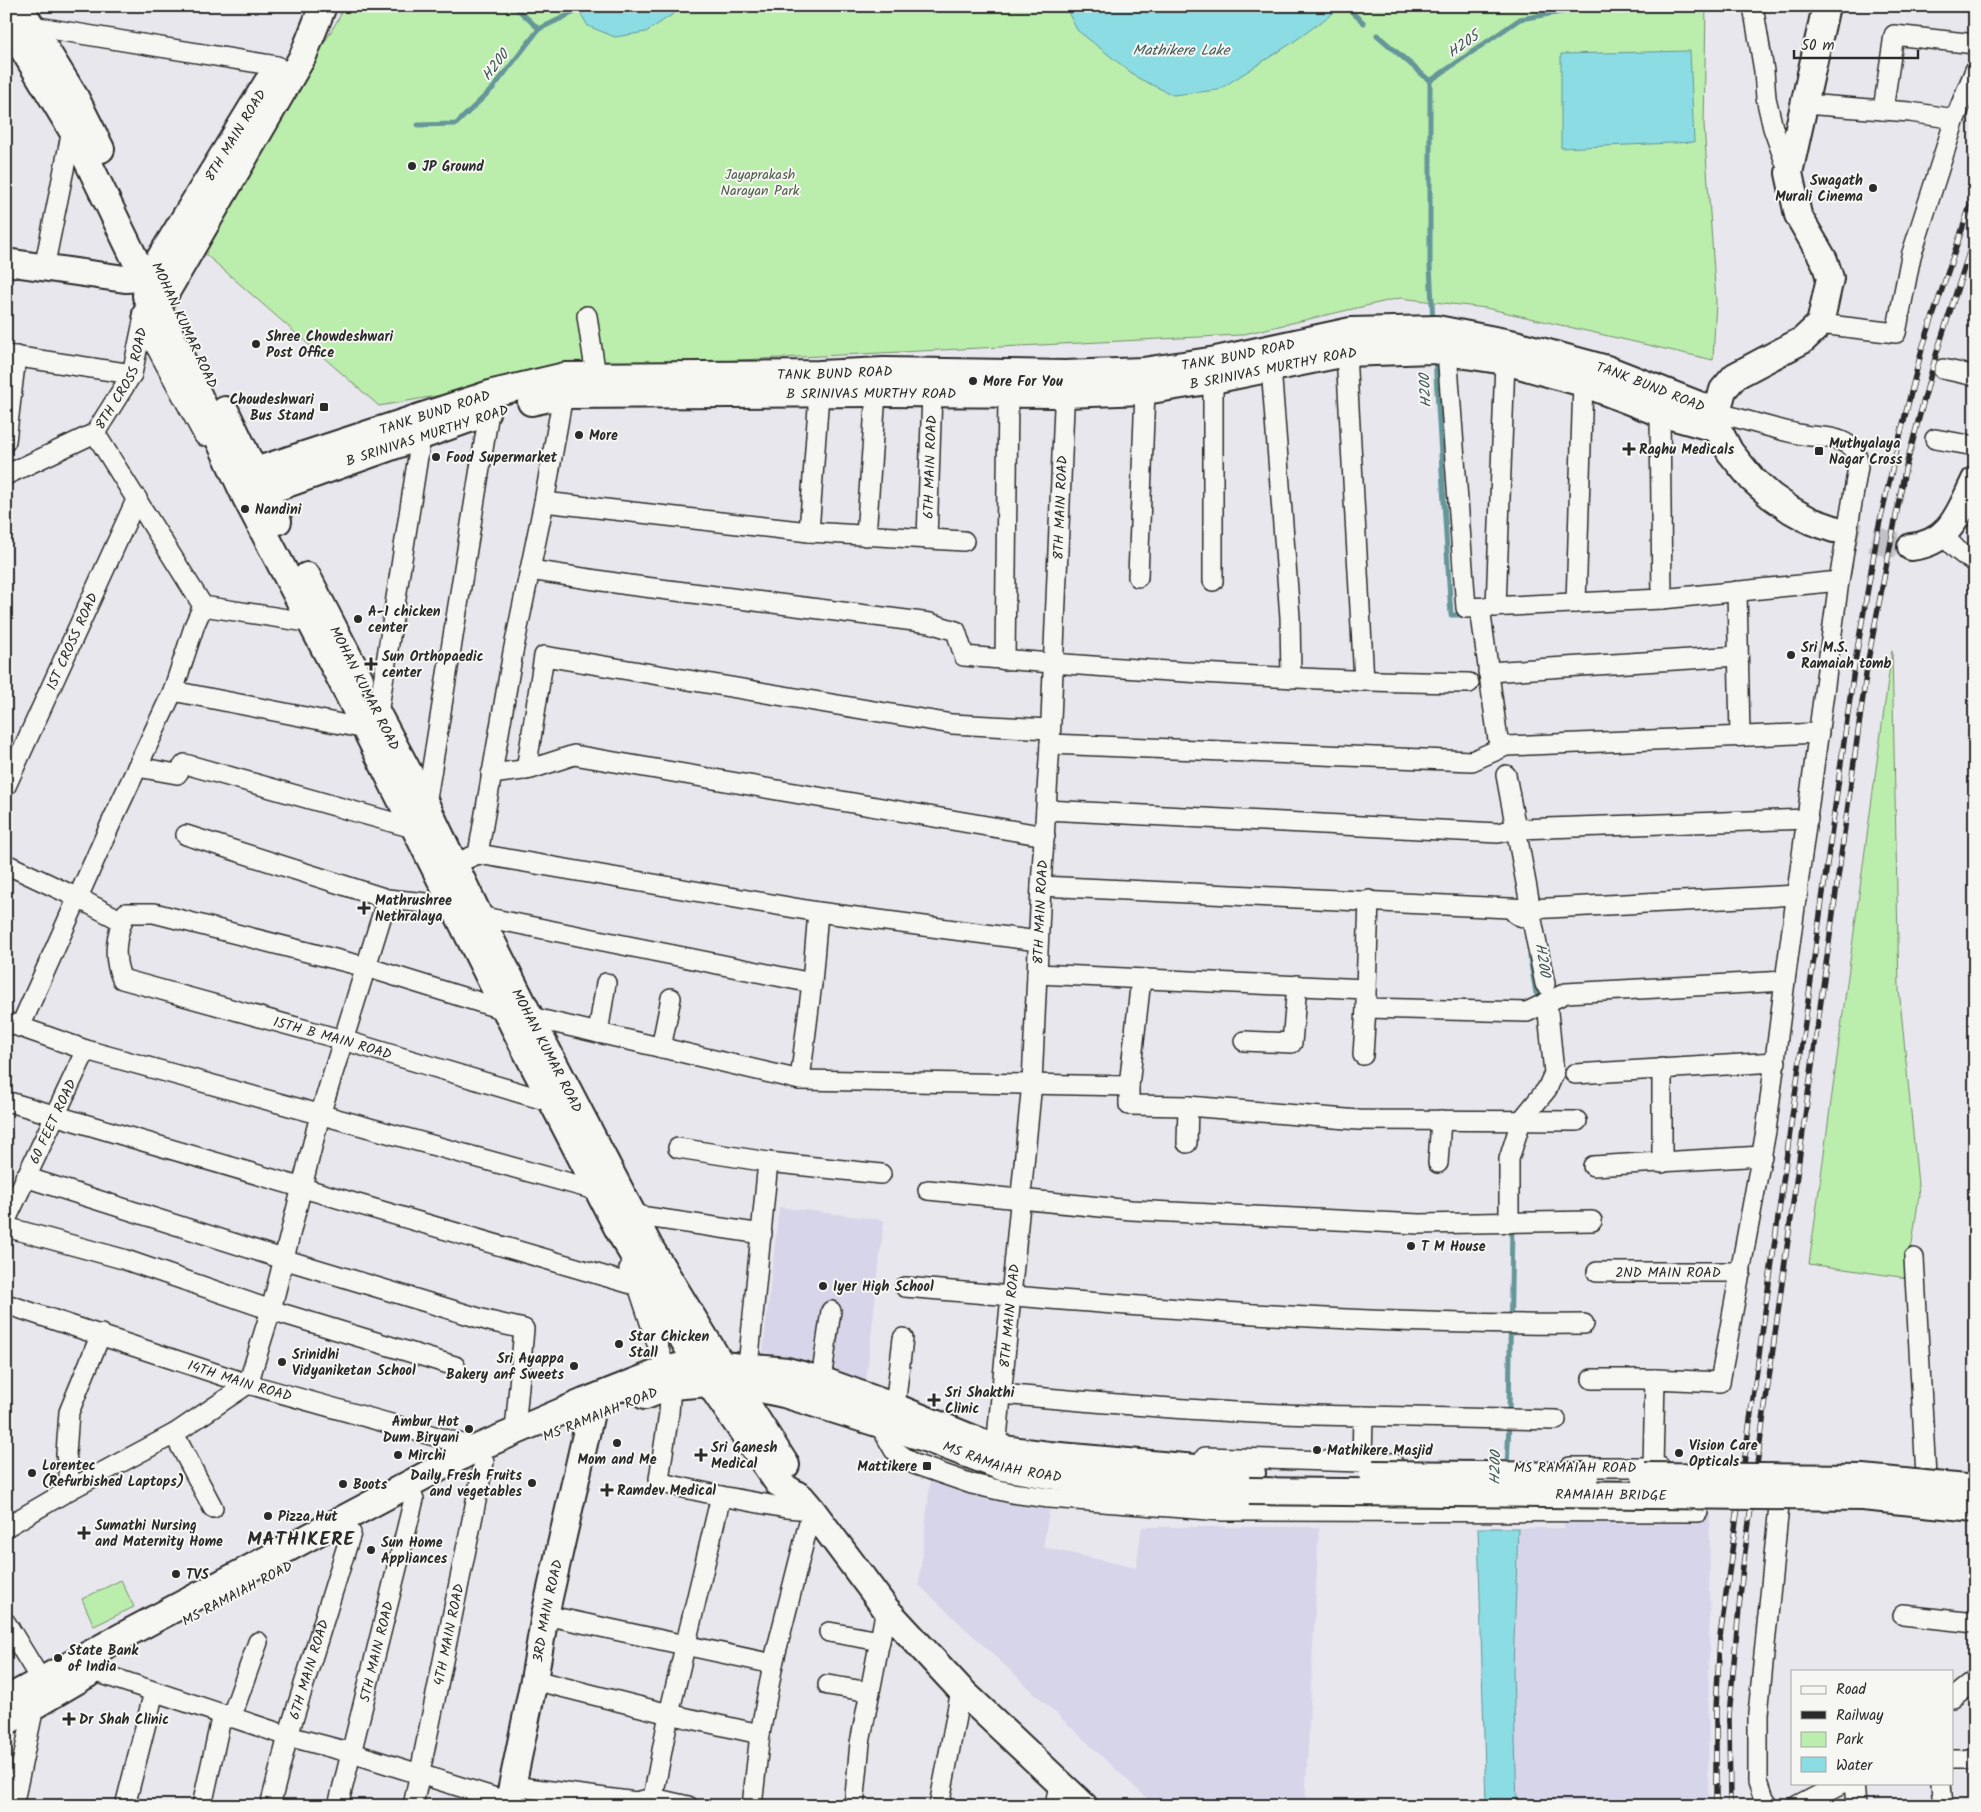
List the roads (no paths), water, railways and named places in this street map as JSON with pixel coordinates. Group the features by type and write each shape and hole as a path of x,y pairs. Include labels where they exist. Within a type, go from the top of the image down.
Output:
{"street":[{"name":"8TH MAIN ROAD","path":"151,294 310,6"},
{"path":"151,294 303,56 323,6"},
{"path":"1753,6 1764,71 1766,98 1773,128 1790,173 1798,215 1824,260 1830,278 1820,324 1804,340 1735,376 1723,390 1718,420 1730,452 1752,479 1771,496 1811,521 1834,529"},
{"path":"1790,173 1826,6"},
{"path":"26,16 278,66"},
{"name":"MOHAN KUMAR ROAD","path":"26,16 75,97 151,294 245,487 279,524 334,627 367,720 426,805 450,865 461,904 530,1017 649,1246 727,1375"},
{"path":"6,20 72,130 341,680 450,865"},
{"path":"1883,110 1894,35 1975,44"},
{"path":"1820,324 1896,333 1910,256 1955,119 1975,70"},
{"path":"1804,104 1883,110 1955,119"},
{"path":"44,268 72,130"},
{"path":"6,262 125,278 151,294"},
{"name":"8TH CROSS ROAD","path":"6,476 95,433 132,374 151,294"},
{"path":"586,316 596,376"},
{"name":"TANK BUND ROAD","path":"245,487 492,393 564,376 819,374 884,371 1065,384 1216,360 1350,331 1436,342 1515,344 1607,369 1718,420"},
{"path":"1436,342 1466,608 1662,599 1840,581"},
{"name":"B SRINIVAS MURTHY ROAD","path":"245,487 297,479 489,412 563,395 1008,394 1065,384 1145,391 1213,380 1346,352 1436,342 1584,382 1660,413 1718,420"},
{"path":"1346,352 1364,681"},
{"path":"6,441 11,356 132,374"},
{"path":"1498,740 1488,672 1488,608 1505,361"},
{"path":"1271,368 1290,617 1291,678"},
{"path":"1943,369 1975,376"},
{"path":"1213,380 1213,581"},
{"path":"1576,603 1584,382"},
{"name":"8TH MAIN ROAD","path":"996,1448 1032,1083 1050,736 1065,384"},
{"path":"1138,577 1145,391"},
{"path":"866,536 876,393"},
{"name":"6TH MAIN ROAD","path":"927,539 932,393"},
{"path":"809,532 819,394"},
{"path":"1005,660 1008,394"},
{"path":"450,865 491,774 563,395"},
{"path":"426,805 489,412"},
{"path":"1660,413 1662,599"},
{"path":"1592,1378 1720,1382 1762,1156 1840,581 1858,467 1858,458 1853,450 1839,440 1718,420"},
{"path":"95,433 203,606 300,622"},
{"path":"367,720 421,437"},
{"path":"1935,439 1975,446"},
{"path":"6,462 30,464"},
{"path":"279,524 286,500 297,479"},
{"path":"1911,547 1936,541 1944,534 1956,518 1975,480"},
{"path":"245,487 300,622 367,720 406,826"},
{"name":"1ST CROSS ROAD","path":"6,786 137,498"},
{"path":"544,502 809,532 964,541"},
{"path":"1944,534 1953,548 1964,557 1975,562"},
{"path":"530,570 629,585 930,623 956,631 964,656 1291,678 1469,683"},
{"path":"1737,591 1740,736"},
{"path":"203,606 172,691 78,898 13,1025 86,1050 588,1188"},
{"path":"526,770 544,656 952,724 1050,736 1472,761 1506,746 1819,733"},
{"path":"1488,672 1738,656"},
{"path":"172,691 367,720"},
{"path":"491,774 526,770 574,755 1045,836"},
{"path":"137,767 177,774 185,764 406,826 450,865 1038,941"},
{"path":"1506,775 1529,899"},
{"path":"1046,810 1498,833 1515,829 1808,819"},
{"path":"186,835 387,899 461,904 812,983"},
{"path":"6,864 122,921 126,913 154,913 366,967 498,1008"},
{"path":"1041,886 1530,909 1798,895"},
{"path":"6,1526 174,1434 248,1384 271,1310 320,1115 387,899"},
{"path":"1363,1055 1370,900"},
{"path":"461,904 498,1008 638,1286 668,1378 669,1413 659,1479 662,1482 721,1496 786,1508 806,1504"},
{"path":"461,904 619,1231 727,1375 778,1483 806,1504 886,1610 1057,1795 1084,1806"},
{"path":"1509,1223 1509,1159 1521,1121 1547,1089 1554,1073 1546,993 1532,920 1514,913 1512,908"},
{"path":"800,1080 812,983 818,912"},
{"name":"15TH B MAIN ROAD","path":"122,921 116,954 122,979 343,1040 544,1100"},
{"path":"1037,974 1297,985 1366,999 1527,1012 1546,993 1785,981"},
{"path":"1141,979 1129,1086 1129,1105 1188,1106 1359,1120 1577,1121"},
{"path":"598,1033 606,983"},
{"path":"1244,1041 1292,1043 1297,985"},
{"path":"661,1048 671,998"},
{"path":"530,1017 800,1080 1129,1086"},
{"name":"60 FEET ROAD","path":"9,1209 86,1050"},
{"path":"1575,1074 1776,1062"},
{"path":"1662,1068 1662,1162"},
{"path":"6,1100 638,1286"},
{"path":"1187,1142 1188,1106"},
{"path":"1438,1163 1441,1120"},
{"path":"678,1148 768,1162 881,1174"},
{"path":"1593,1166 1762,1156"},
{"path":"727,1375 762,1234 768,1162"},
{"path":"25,1177 283,1259 489,1321 524,1329 515,1431"},
{"path":"928,1190 1131,1210 1419,1224 1592,1221"},
{"path":"634,1216 762,1234"},
{"path":"6,1227 123,1259 271,1310 456,1366"},
{"path":"1914,1258 1926,1476"},
{"name":"2ND MAIN ROAD","path":"1597,1272 1740,1272"},
{"path":"905,1287 1290,1317 1508,1325 1584,1324"},
{"name":"14TH MAIN ROAD","path":"6,1304 248,1384 481,1455"},
{"path":"821,1380 831,1311"},
{"path":"71,1489 66,1454 69,1412 100,1334"},
{"path":"903,1338 887,1416 894,1450 914,1464 972,1484 1012,1493 1223,1511 1698,1512"},
{"name":"MS RAMAIAH ROAD","path":"6,1700 42,1695 92,1672 414,1499 515,1431 668,1378 787,1371 821,1380 925,1438 1002,1467 1048,1475 1132,1485 1250,1482"},
{"name":"MS RAMAIAH ROAD","path":"727,1375 784,1394 887,1416 996,1448 1250,1482"},
{"name":"MS RAMAIAH ROAD","path":"6,1722 42,1695 481,1455 590,1417 668,1378"},
{"path":"1653,1467 1656,1379"},
{"path":"1001,1394 1140,1407 1278,1415 1556,1420"},
{"path":"1362,1416 1362,1462"},
{"name":"3RD MAIN ROAD","path":"510,1798 545,1615 590,1417"},
{"path":"174,1434 213,1508"},
{"name":"MS RAMAIAH ROAD","path":"996,1448 1015,1446 1087,1452 1509,1467 1704,1468"},
{"name":"4TH MAIN ROAD","path":"413,1806 481,1455"},
{"path":"1277,1511 1278,1460"},
{"path":"1595,1512 1596,1466"},
{"path":"1767,1469 1975,1479"},
{"name":"RAMAIAH BRIDGE","path":"1250,1482 1863,1478 1975,1489"},
{"name":"RAMAIAH BRIDGE","path":"1250,1482 1862,1497 1975,1508"},
{"path":"641,1802 669,1714 721,1496"},
{"name":"5TH MAIN ROAD","path":"338,1806 414,1499"},
{"path":"752,1806 760,1734 806,1504"},
{"path":"1769,1806 1764,1800 1758,1781 1758,1714 1779,1506"},
{"path":"1923,1510 1975,1515"},
{"name":"6TH MAIN ROAD","path":"270,1806 288,1736 351,1533"},
{"path":"854,1806 860,1744 886,1610"},
{"path":"545,1615 773,1664"},
{"path":"1903,1615 1975,1623"},
{"path":"6,1623 42,1695 13,1806"},
{"path":"830,1632 880,1641"},
{"path":"202,1806 227,1716 258,1642"},
{"path":"92,1672 288,1736 352,1753 418,1775 510,1798 641,1802 688,1806"},
{"path":"534,1680 669,1714 760,1734"},
{"path":"1954,1696 1975,1680"},
{"path":"828,1685 870,1692"},
{"path":"939,1806 961,1690"},
{"path":"125,1806 154,1692"},
{"path":"1954,1759 1975,1759"},
{"path":"1798,1806 1840,1784"},
{"path":"1854,1784 1856,1806"},
{"path":"1941,1784 1943,1806"}],"water":[{"path":"576,6 685,6 646,32 615,37 588,26"},
{"name":"Mathikere Lake","path":"1065,6 1343,6 1292,43 1218,90 1173,95 1138,78 1077,30"},
{"path":"1690,51 1694,142 1561,148 1561,54"},
{"path":"1478,1528 1518,1528 1513,1670 1517,1806 1486,1806"}],"waterway":[{"path":"514,6 539,29"},
{"name":"H200","path":"418,125 456,124 493,88 539,29 587,6"},
{"name":"H200","path":"1345,6 1364,23"},
{"name":"H205","path":"1430,81 1520,19 1597,6"},
{"name":"H200","path":"1377,35 1430,81 1430,266 1433,322"},
{"name":"H200","path":"1435,358 1451,615 1465,615"},
{"name":"H200","path":"1530,958 1536,993"},
{"name":"H200","path":"1509,1415 1512,1226"},
{"name":"H200","path":"1507,1468 1509,1424"}],"tunnel":[{"path":"1834,529 1890,544 1911,547"}],"railway":[{"path":"1716,1806 1716,1709 1720,1637 1855,662 1879,525 1922,349 1975,191"},
{"path":"1730,1806 1729,1715 1743,1566 1868,660 1905,470 1936,355 1975,234"}],"place":[{"name":"JP Ground","path":"412,166"},
{"name":"Swagath Murali Cinema","path":"1873,188"},
{"name":"Shree Chowdeshwari Post Office","path":"256,344"},
{"name":"More For You","path":"973,381"},
{"name":"Choudeshwari Bus Stand","path":"324,407"},
{"name":"More","path":"579,435"},
{"name":"Raghu Medicals","path":"1629,449"},
{"name":"Muthyalaya Nagar Cross","path":"1819,451"},
{"name":"Food Supermarket","path":"436,457"},
{"name":"Nandini","path":"245,509"},
{"name":"A-1 chicken center","path":"358,619"},
{"name":"Sri M.S. Ramaiah tomb","path":"1791,655"},
{"name":"Sun Orthopaedic center","path":"371,664"},
{"name":"Mathrushree Nethralaya","path":"364,908"},
{"name":"T M House","path":"1411,1246"},
{"name":"Iyer High School","path":"823,1286"},
{"name":"Star Chicken Stall","path":"619,1344"},
{"name":"Srinidhi Vidyaniketan School","path":"282,1362"},
{"name":"Sri Ayappa Bakery anf Sweets","path":"574,1366"},
{"name":"Sri Shakthi Clinic","path":"934,1400"},
{"name":"Ambur Hot Dum Biryani","path":"469,1429"},
{"name":"Mom and Me","path":"617,1443"},
{"name":"Mathikere Masjid","path":"1317,1450"},
{"name":"Vision Care Opticals","path":"1679,1453"},
{"name":"Mirchi","path":"398,1455"},
{"name":"Sri Ganesh Medical","path":"701,1455"},
{"name":"Mattikere","path":"927,1466"},
{"name":"Lorentec (Refurbished Laptops)","path":"32,1473"},
{"name":"Daily Fresh Fruits and vegetables","path":"532,1483"},
{"name":"Boots","path":"343,1484"},
{"name":"Ramdev Medical","path":"607,1490"},
{"name":"Pizza Hut","path":"268,1516"},
{"name":"Sumathi Nursing and Maternity Home","path":"84,1533"},
{"name":"Sun Home Appliances","path":"371,1550"},
{"name":"TVS","path":"176,1574"},
{"name":"State Bank of India","path":"58,1658"},
{"name":"Dr Shah Clinic","path":"69,1719"}],"district":[{"name":"MATHIKERE","path":"301,1538"}],"park label":[{"name":"Jayaprakash Narayan Park","path":"760,182"}]}
